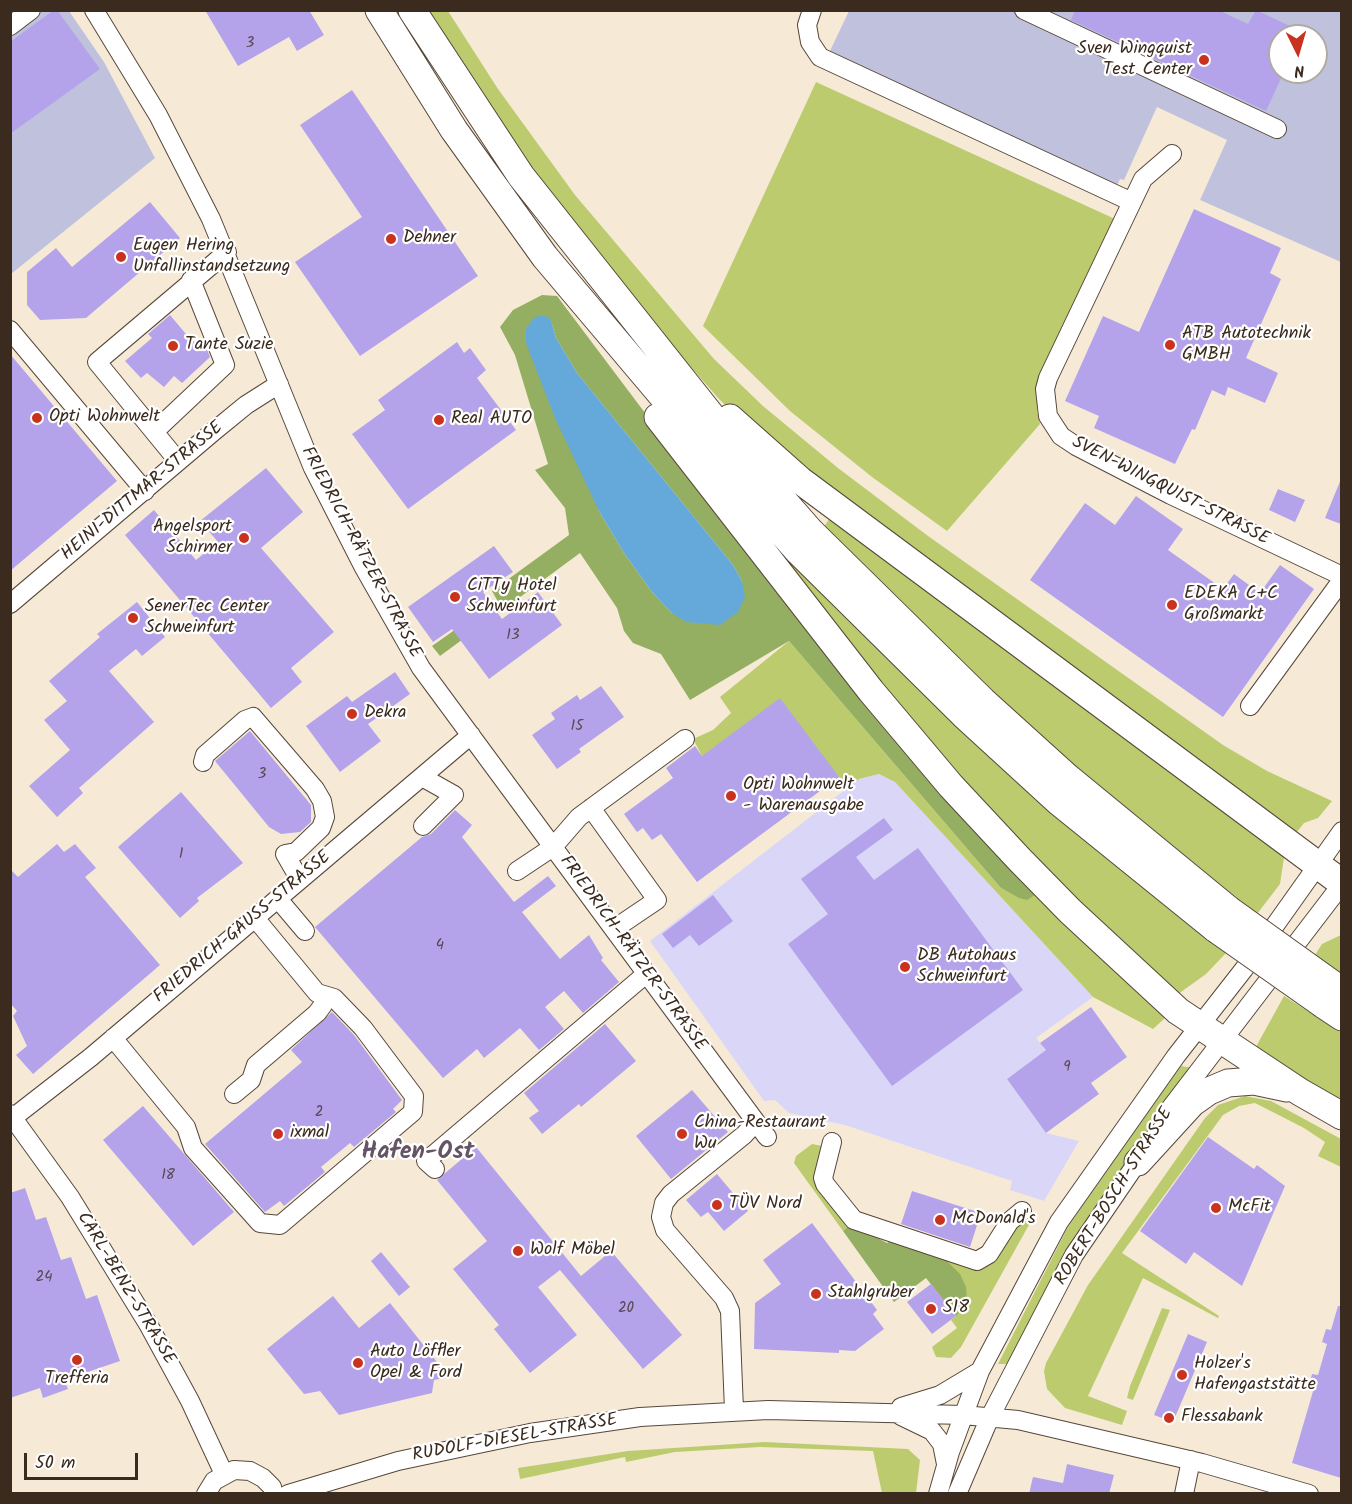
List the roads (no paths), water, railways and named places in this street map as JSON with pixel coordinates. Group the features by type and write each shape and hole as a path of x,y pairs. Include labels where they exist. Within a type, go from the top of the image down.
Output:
{"highway":[{"path":"379,10 454,130 545,257 583,304 800,552 964,716 1059,802 1223,919 1336,1004"},
{"path":"412,10 521,176 732,442 810,531 911,632 1223,919"},
{"path":"583,304 620,369 864,682 951,786 1070,911 1178,1011 1300,1092 1341,1116"},
{"path":"684,382 730,418 801,481 1341,883"},
{"path":"1138,1162 1192,1103 1228,1083 1254,1081 1300,1092"}],"street":[{"path":"10,26 31,10"},
{"name":"FRIEDRICH-RÄTZER-STRASSE","path":"94,10 158,115 227,252 313,468 360,560 421,668 767,1137"},
{"path":"812,10 807,25 810,42 820,57 1132,202"},
{"path":"1024,10 1277,129"},
{"name":"SVEN-WINGQUIST-STRASSE","path":"1172,154 1143,179 1048,378 1046,403 1053,426 1060,436 1108,462 1341,578"},
{"path":"178,461 97,362 191,280 227,252"},
{"path":"155,431 225,365 191,280"},
{"path":"10,330 145,491"},
{"name":"HEINI-DITTMAR-STRASSE","path":"10,604 246,405 279,384"},
{"path":"1251,706 1341,578"},
{"path":"203,762 205,755 244,720 253,717 315,789 322,801 325,817 321,828 296,852 285,854 300,880"},
{"name":"FRIEDRICH-GAUSS-STRASSE","path":"11,1117 113,1038 471,735"},
{"path":"517,871 553,847 579,817 685,739"},
{"path":"422,777 437,783 460,799 423,826"},
{"path":"591,808 657,900 614,929"},
{"name":"ROBERT-BOSCH-STRASSE","path":"938,1494 946,1464 980,1371 1059,1222 1199,1026 1244,969 1341,831"},
{"name":"ROBERT-BOSCH-STRASSE","path":"957,1494 990,1417 1074,1255 1138,1162 1165,1115 1341,883"},
{"path":"278,899 305,931"},
{"path":"113,1038 192,1126 193,1148 260,1223 280,1225 413,1112 414,1096 398,1073 342,1006 334,998 323,997 318,993 255,918"},
{"path":"435,1169 426,1161 646,974"},
{"path":"234,1094 250,1080 256,1065 317,1013 323,1005 323,997"},
{"name":"CARL-BENZ-STRASSE","path":"11,1117 82,1216 148,1324 190,1401 224,1474"},
{"path":"735,1410 730,1311 724,1298 665,1230 661,1217 664,1203 671,1194 744,1135 756,1122"},
{"path":"832,1142 823,1178 838,1203 854,1220 977,1261 989,1254 1010,1221 1022,1211"},
{"path":"884,1412 940,1395 980,1371"},
{"name":"RUDOLF-DIESEL-STRASSE","path":"288,1494 398,1461 522,1434 640,1417 735,1410 884,1412 1018,1420 1191,1460 1272,1488 1309,1494"},
{"name":"RUDOLF-DIESEL-STRASSE","path":"884,1412 932,1431 942,1444 946,1464"},
{"path":"1184,1494 1191,1460"},
{"path":"206,1494 214,1481 234,1470 250,1471 262,1478 272,1487 274,1494"}],"water":[{"path":"541,315 550,318 556,338 577,373 733,565 742,581 745,597 738,612 720,625 686,622 672,613 652,592 624,553 599,511 555,418 526,343 526,329 533,319"}],"place":[{"name":"Sven Wingquist Test Center","path":"1204,60"},
{"name":"Dehner","path":"391,239"},
{"name":"Eugen Hering Unfallinstandsetzung","path":"121,257"},
{"name":"ATB Autotechnik GMBH","path":"1170,345"},
{"name":"Tante Suzie","path":"173,346"},
{"name":"Opti Wohnwelt","path":"37,418"},
{"name":"Real AUTO","path":"439,420"},
{"name":"Angelsport Schirmer","path":"244,538"},
{"name":"CiTTy Hotel Schweinfurt","path":"455,597"},
{"name":"EDEKA C+C Großmarkt","path":"1172,605"},
{"name":"SenerTec Center Schweinfurt","path":"133,618"},
{"name":"Dekra","path":"352,714"},
{"name":"Opti Wohnwelt - Warenausgabe","path":"731,796"},
{"name":"DB Autohaus Schweinfurt","path":"905,967"},
{"name":"ixmal","path":"278,1134"},
{"name":"China-Restaurant Wu","path":"682,1134"},
{"name":"TÜV Nord","path":"717,1205"},
{"name":"McFit","path":"1216,1208"},
{"name":"McDonald's","path":"940,1220"},
{"name":"Wolf Möbel","path":"518,1251"},
{"name":"Stahlgruber","path":"816,1294"},
{"name":"S18","path":"931,1309"},
{"name":"Trefferia","path":"77,1360"},
{"name":"Auto Löffler Opel & Ford","path":"358,1363"},
{"name":"Holzer's Hafengaststätte","path":"1182,1375"},
{"name":"Flessabank","path":"1169,1418"}],"district":[{"name":"Hafen-Ost","path":"418,1154"}]}
